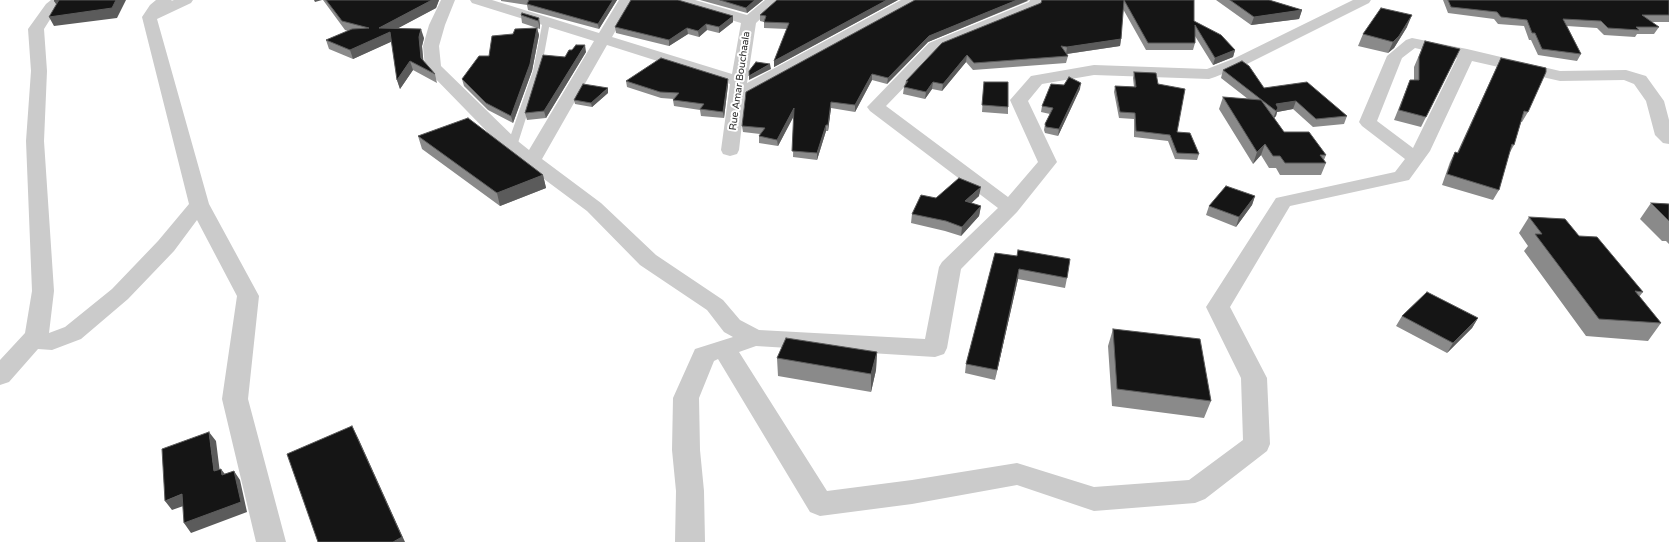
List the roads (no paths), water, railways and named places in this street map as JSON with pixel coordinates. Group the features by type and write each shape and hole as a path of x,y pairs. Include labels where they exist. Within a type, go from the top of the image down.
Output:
{"street":[{"path":"0,376 37,335 43,291 35,142 38,72 36,29 51,7 60,0"},
{"path":"166,0 155,8 149,18 199,204 248,296 235,399 271,542"},
{"path":"149,18 186,0"},
{"path":"448,0 437,25 431,46 433,67 512,146 594,207 648,260 715,305 732,326 755,338"},
{"path":"477,0 604,40 738,88 912,0"},
{"path":"532,160 604,40 626,0"},
{"path":"680,0 749,21"},
{"name":"Rue Amar Bouchaala","path":"730,150 749,21 774,0"},
{"path":"1010,208 876,107 935,46 1034,5 1037,0"},
{"path":"690,542 690,491 686,450 686,398 704,355 755,338 935,348 950,267 1010,208 1048,162 1019,100 1037,80 1094,70 1208,74 1239,62 1364,0"},
{"path":"1415,158 1368,122 1395,56 1412,43 1560,76 1626,75 1640,80 1655,101 1664,135 1669,140"},
{"path":"724,348 820,504 912,492 1017,474 1094,499 1195,491 1257,444 1254,378 1218,307 1283,202 1402,176 1421,150 1466,54"},
{"path":"37,335 43,342 52,342 73,333 120,294 166,246 199,204"}],"lane":[{"path":"512,146 537,71 546,22"}]}
